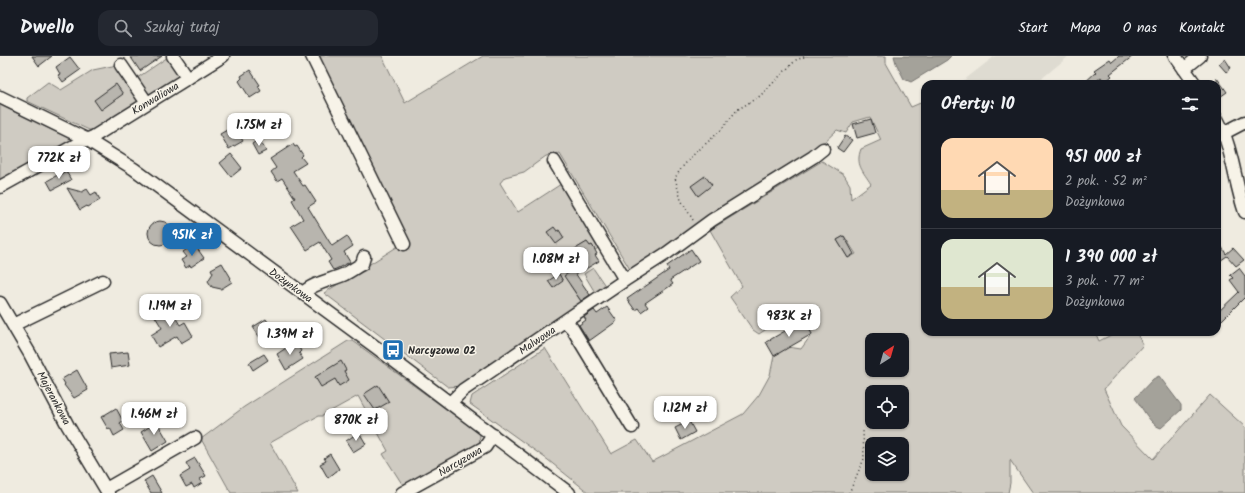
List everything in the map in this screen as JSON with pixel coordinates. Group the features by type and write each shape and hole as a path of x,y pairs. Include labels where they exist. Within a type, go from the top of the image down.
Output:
{"street":[{"path":"173,56 188,78"},
{"name":"Konwaliowa","path":"0,187 86,139 93,137 223,56"},
{"path":"312,56 404,244"},
{"path":"1175,56 1192,80"},
{"path":"1184,69 1200,56"},
{"path":"121,65 147,103"},
{"name":"Dożynkowa","path":"0,98 86,139 134,169 303,293 569,493"},
{"path":"1224,133 1245,122"},
{"path":"1221,127 1229,149 1245,212"},
{"name":"Malwowa","path":"450,403 463,390 667,253 712,220 813,157 823,148"},
{"path":"554,161 625,280"},
{"path":"303,293 309,287 320,284 354,269 362,264 364,257"},
{"path":"13,325 103,281"},
{"name":"Majerankowa","path":"0,304 68,426 107,491"},
{"path":"566,321 572,328 632,427"},
{"name":"Narcyzowa","path":"402,493 485,447 493,436"},
{"path":"107,491 195,438"}],"path":[{"path":"699,230 681,200 675,178 691,157 720,131 737,110 760,96 796,60 807,56"},
{"path":"849,493 864,459 863,430"}],"shaded area":[{"path":"306,56 382,56 405,103 483,56 886,56 886,63 911,107 921,103 921,336 1097,336 1099,341 1109,336 1138,336 1143,345 1104,389 1121,426 1153,459 1210,395 1245,427 1245,493 1033,493 1010,460 1010,483 1008,493 589,493 548,460 470,404 472,396 545,348 611,454 637,440 652,462 743,414 759,395 770,375 774,356 788,347 801,349 812,334 804,320 788,316 759,334 753,330 730,297 742,286 710,230 822,161 844,175 850,185 851,199 871,184 859,164 861,149 881,140 870,117 853,122 846,133 837,130 821,145 631,271 560,154 546,156 524,172 505,177 500,183 518,212 561,184 600,247 595,250 592,245 590,246 587,242 572,251 582,267 572,273 570,285 582,303 461,386 448,387 324,293 400,245","holes":["844,236 856,254 848,258 837,240"]},
{"path":"894,56 951,56 911,82 904,79"},
{"path":"995,56 1069,56 1040,80 964,80"},
{"path":"168,57 182,77 149,97 137,78"},
{"path":"117,65 142,102 98,130 89,130 27,101 27,98 48,82 61,90 93,70"},
{"path":"0,105 77,142 0,183"},
{"path":"593,268 606,287 596,294 584,274"},
{"path":"348,341 353,341 480,434 479,446 404,487 383,454 388,451 358,396 322,416 318,416 270,443 298,493 231,493 201,439 244,407"},
{"path":"1159,376 1181,405 1181,410 1161,428 1150,420 1135,398 1153,379"}],"building":[{"path":"32,56 52,56 39,66"},
{"path":"130,56 162,56 140,71"},
{"path":"1119,56 1133,56 1110,74 1112,76 1107,80 1103,80 1101,77 1098,80 1087,80 1096,72 1094,70 1110,59 1112,62"},
{"path":"70,57 80,70 63,82 58,75 60,74 56,67"},
{"path":"1225,59 1231,68 1226,72 1219,64"},
{"path":"250,70 260,85 258,86 261,91 250,98 239,81 242,78 241,76"},
{"path":"116,84 123,94 101,110 94,100"},
{"path":"1221,84 1227,92 1221,96"},
{"path":"871,119 875,133 857,138 853,124"},
{"path":"234,126 243,141 229,149 220,134"},
{"path":"845,136 852,140 843,152 837,148"},
{"path":"259,139 266,151 258,155 252,144"},
{"path":"293,144 295,147 297,146 303,155 301,157 306,163 293,171 303,186 305,185 316,202 308,207 332,246 347,236 353,246 344,252 350,262 333,270 328,262 331,260 320,242 307,250 291,226 303,219 292,200 295,198 282,178 277,181 271,172 276,168 270,159"},
{"path":"231,154 242,168 231,177 220,163"},
{"path":"66,171 71,180 52,190 47,181"},
{"path":"705,176 712,185 698,196 691,186"},
{"path":"67,188 82,192 87,189 91,195 96,192 100,200 80,210"},
{"path":"160,221 165,222 171,228 171,238 165,244 160,245 155,244 149,238 148,233 149,228 155,222"},
{"path":"554,227 557,231 559,230 564,238 556,244 547,232"},
{"path":"844,236 854,254 848,258 837,240"},
{"path":"587,242 590,246 592,245 597,254 595,255 599,261 584,270 572,251"},
{"path":"194,244 204,258 191,267 190,265 186,268 181,260 187,257 183,252"},
{"path":"1221,246 1226,254 1233,248 1244,260 1236,266 1227,256 1221,260"},
{"path":"691,249 699,261 670,280 673,284 645,303 648,307 641,312 638,308 635,310 627,299 669,270 667,266"},
{"path":"222,263 232,282 221,289 212,287 208,281 213,273 211,269"},
{"path":"1239,268 1245,276 1245,299 1244,298 1222,320 1221,309 1239,292 1230,280 1233,278 1230,275"},
{"path":"573,270 590,295 581,301 564,276"},
{"path":"559,274 563,281 553,288 548,281"},
{"path":"168,305 180,325 185,322 193,336 181,343 177,336 158,347 151,335 162,328 153,313"},
{"path":"607,307 617,321 589,341 579,325 586,320 584,317 594,310 597,314"},
{"path":"266,319 275,333 262,341 253,327"},
{"path":"804,320 812,334 774,356 766,342"},
{"path":"297,344 301,351 299,353 303,359 286,370 277,354 289,346 290,348"},
{"path":"128,352 130,365 111,368 109,354"},
{"path":"264,354 268,360 253,370 249,363"},
{"path":"341,361 349,380 339,386 335,379 321,387 315,377"},
{"path":"77,370 88,390 74,398 64,385 65,384 62,379"},
{"path":"378,385 389,402 375,410 364,394"},
{"path":"116,408 123,421 120,423 124,430 114,436 110,428 108,429 101,417"},
{"path":"689,421 695,432 681,440 675,428"},
{"path":"157,422 168,441 152,451 141,432"},
{"path":"359,432 366,444 353,452 346,441"},
{"path":"330,454 339,469 328,478 320,464 326,461 324,458"},
{"path":"195,458 206,476 200,479 202,483 194,488 192,484 186,487 180,476 190,470 186,463"},
{"path":"152,476 162,493 151,493 144,481"}],"place":[{"name":"Narcyzowa 02","path":"393,350"}]}
